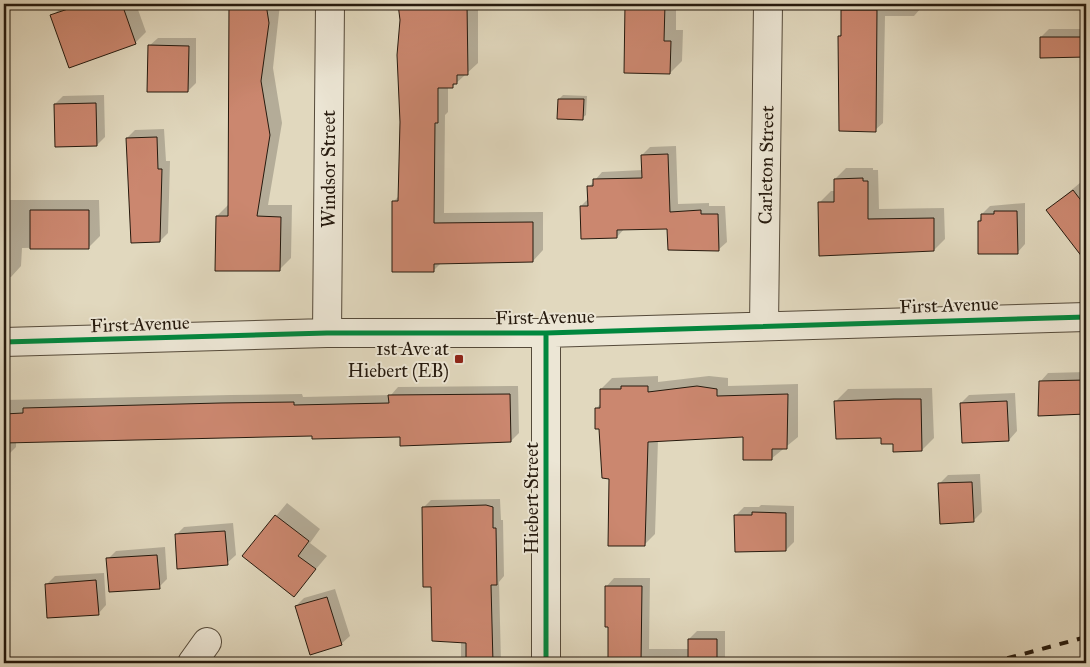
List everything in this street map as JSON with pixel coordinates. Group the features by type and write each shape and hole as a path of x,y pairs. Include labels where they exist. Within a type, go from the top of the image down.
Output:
{"street":[{"name":"Windsor Street","path":"327,334 330,4"},
{"name":"Carleton Street","path":"764,326 768,4"},
{"name":"First Avenue","path":"4,342 327,334 546,334 1086,316"},
{"name":"Hiebert Street","path":"546,334 546,663"}],"building":[{"path":"83,4 122,4 136,44 69,68 50,15"},
{"path":"229,4 266,4 269,23 261,81 270,135 257,216 281,217 280,271 215,271 216,216 228,216"},
{"path":"398,4 467,4 468,75 457,75 457,84 453,84 453,88 438,88 438,123 435,123 434,223 533,222 533,262 434,264 434,272 392,272 392,201 398,201 400,122 397,55 400,20"},
{"path":"625,4 665,4 664,41 671,41 670,74 624,73"},
{"path":"841,10 877,10 876,132 839,131 838,36 841,36"},
{"path":"1040,37 1086,37 1086,57 1040,58"},
{"path":"148,45 189,46 188,92 147,92"},
{"path":"558,99 584,99 583,120 557,119"},
{"path":"96,103 97,146 55,147 54,104"},
{"path":"157,137 158,169 162,169 160,242 131,243 126,138"},
{"path":"668,154 670,212 701,210 701,214 718,214 719,251 668,250 667,229 617,230 617,238 581,239 580,206 588,206 587,186 593,186 593,179 642,178 641,155"},
{"path":"863,178 863,181 868,181 868,219 934,218 934,251 819,256 818,202 834,202 834,179"},
{"path":"1073,190 1086,207 1086,262 1046,210"},
{"path":"30,210 89,210 89,249 30,249"},
{"path":"994,211 1017,211 1018,254 978,254 978,221 981,221 981,214 994,214"},
{"path":"1086,380 1086,414 1038,416 1039,381"},
{"path":"621,386 648,386 648,392 697,386 717,389 717,396 788,394 787,449 772,449 772,460 743,460 743,437 648,442 645,546 608,546 609,479 602,478 599,429 595,429 595,408 600,408 600,389 621,389"},
{"path":"510,394 511,442 400,446 400,437 312,439 312,436 4,443 4,414 23,413 23,408 220,403 294,402 294,405 389,403 388,395"},
{"path":"921,399 922,451 893,452 893,444 881,444 881,438 836,439 834,401"},
{"path":"1007,401 1009,441 962,443 960,403"},
{"path":"972,482 974,522 940,524 938,483"},
{"path":"486,505 493,507 493,528 496,528 497,585 491,585 493,663 466,663 466,643 432,641 431,587 423,587 422,507"},
{"path":"752,512 786,513 786,551 735,552 734,515 752,515"},
{"path":"275,515 309,541 298,556 316,569 294,597 242,556"},
{"path":"225,531 228,565 177,569 175,534"},
{"path":"157,555 160,589 109,592 106,558"},
{"path":"96,580 99,615 47,618 45,584"},
{"path":"605,586 642,586 641,663 608,663 608,627 605,627"},
{"path":"327,597 342,645 310,655 295,606"},
{"path":"688,639 717,639 717,663 688,663"}],"railway":[{"path":"990,663 1086,637"}],"cycle path":[{"path":"4,342 327,333 546,333 1086,317"},
{"path":"546,333 546,663"}],"place":[{"name":"1st Ave at Hiebert (EB)","path":"459,359"}]}
